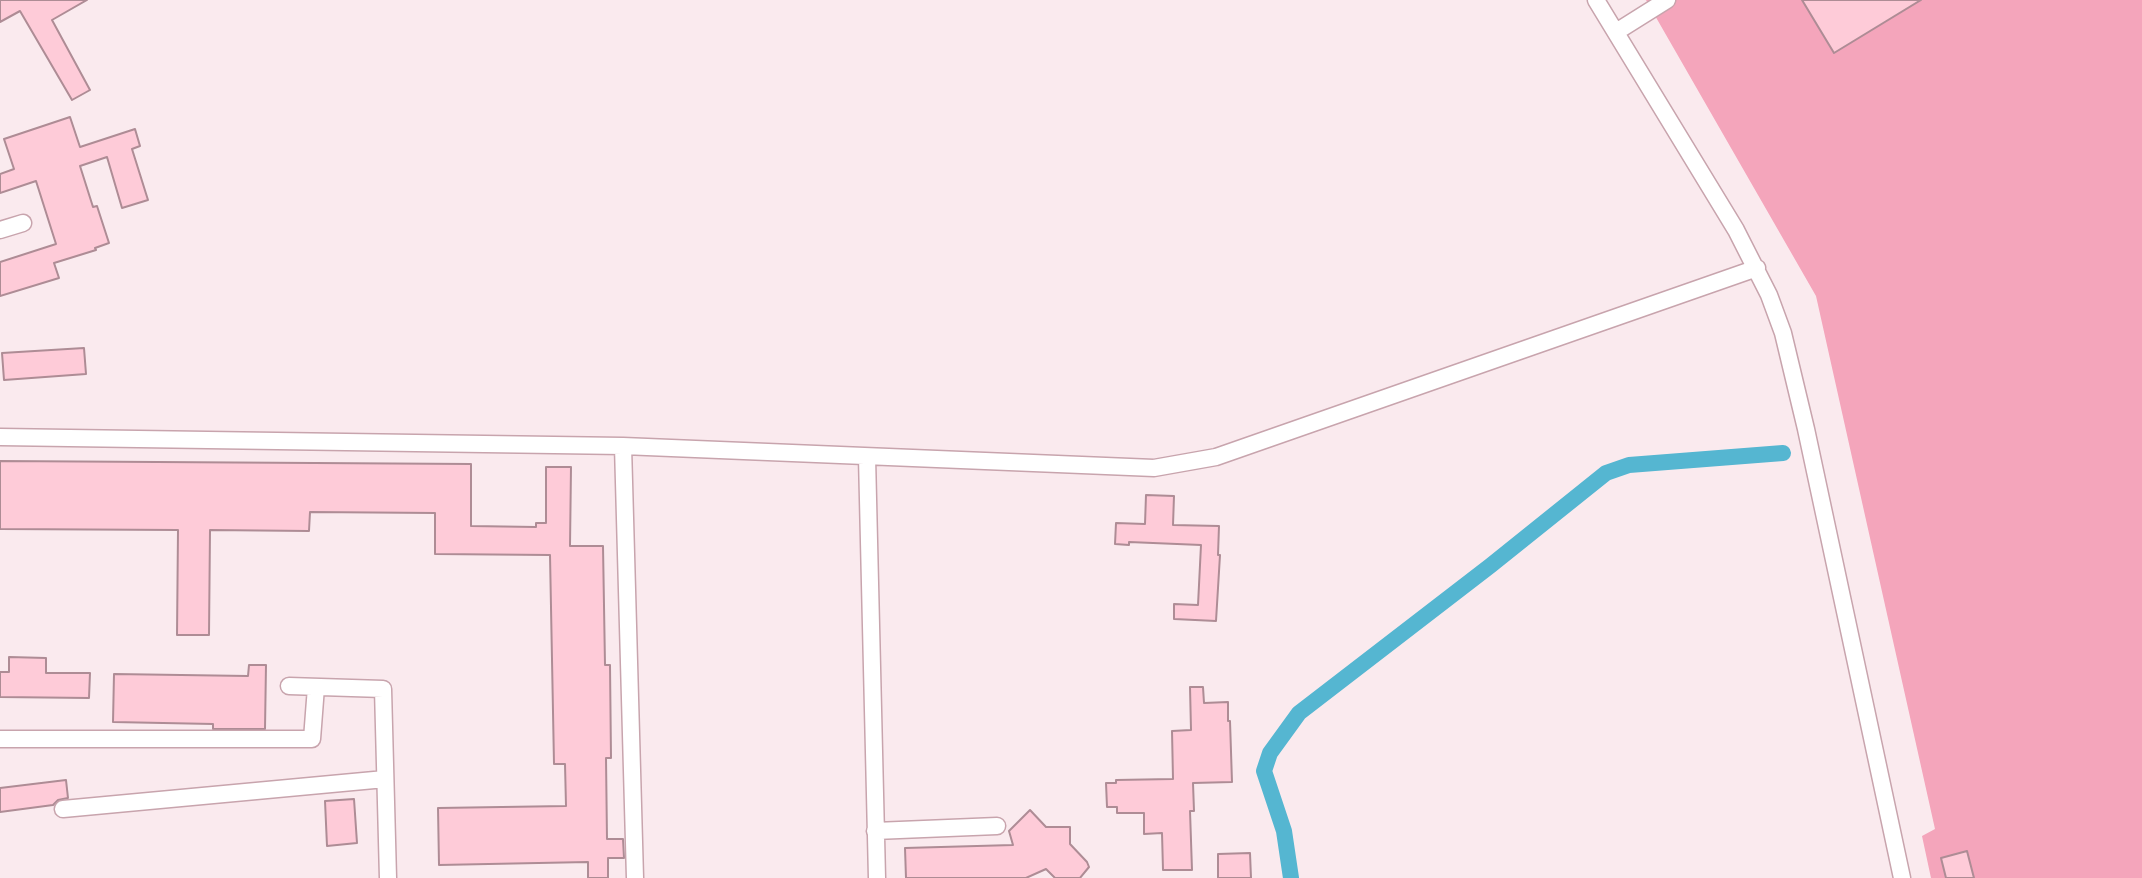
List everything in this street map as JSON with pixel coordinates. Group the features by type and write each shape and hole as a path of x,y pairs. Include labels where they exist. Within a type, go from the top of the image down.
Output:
{"street":[{"path":"1596,0 1736,230 1757,268 1783,333 1902,878"},
{"path":"1616,32 1667,0"},
{"path":"0,230 23,223"},
{"path":"0,437 623,446 1154,468 1216,457 1757,268"},
{"path":"623,446 635,878"},
{"path":"867,457 877,878"},
{"path":"289,686 383,689 388,878"},
{"path":"0,739 312,739 316,687"},
{"path":"63,808 385,779"},
{"path":"875,831 997,826"}],"shaded area":[{"path":"1646,0 2142,0 2142,878 1931,878 1922,836 1935,829 1816,296"}],"building":[{"path":"0,0 87,0 52,20 90,90 72,100 20,11 0,22"},
{"path":"1802,0 1921,0 1834,53"},
{"path":"70,117 80,147 135,129 140,146 132,149 148,200 122,208 107,157 80,166 93,207 97,206 109,243 95,248 96,250 54,263 59,278 0,296 0,262 56,244 36,181 0,193 0,174 14,169 4,139"},
{"path":"84,348 86,374 4,380 2,353"},
{"path":"0,461 471,464 471,526 536,527 536,523 546,523 546,467 571,467 570,546 603,546 605,665 610,665 611,758 606,758 607,839 623,839 624,858 608,858 608,878 588,878 588,862 439,865 438,808 566,806 565,764 554,764 550,555 435,554 435,513 310,512 309,531 210,530 209,635 177,635 178,530 0,529"},
{"path":"1146,495 1174,496 1173,525 1219,526 1216,621 1174,619 1174,604 1198,605 1201,545 1129,542 1129,545 1115,544 1116,523 1145,524"},
{"path":"9,657 46,658 46,673 90,673 89,698 0,697 0,672 9,672"},
{"path":"249,665 266,665 265,729 213,729 213,724 113,722 114,674 248,676"},
{"path":"1190,687 1203,687 1204,703 1228,702 1232,782 1193,783 1194,811 1190,811 1192,870 1163,870 1162,833 1144,834 1144,813 1117,813 1117,807 1107,807 1106,783 1116,783 1116,780 1173,779 1172,731 1191,730"},
{"path":"66,780 68,798 58,800 53,805 0,812 0,788"},
{"path":"354,799 357,843 327,846 325,801"},
{"path":"1030,810 1046,827 1070,827 1070,844 1089,867 1080,878 1055,878 1046,869 1026,878 906,878 905,848 1013,845 1009,831"},
{"path":"1967,851 1974,878 1946,878 1941,858"},
{"path":"1250,853 1251,878 1218,878 1218,854"}],"waterway":[{"path":"1291,878 1284,831 1264,771 1270,753 1299,713 1606,473 1629,465 1783,453"}]}
